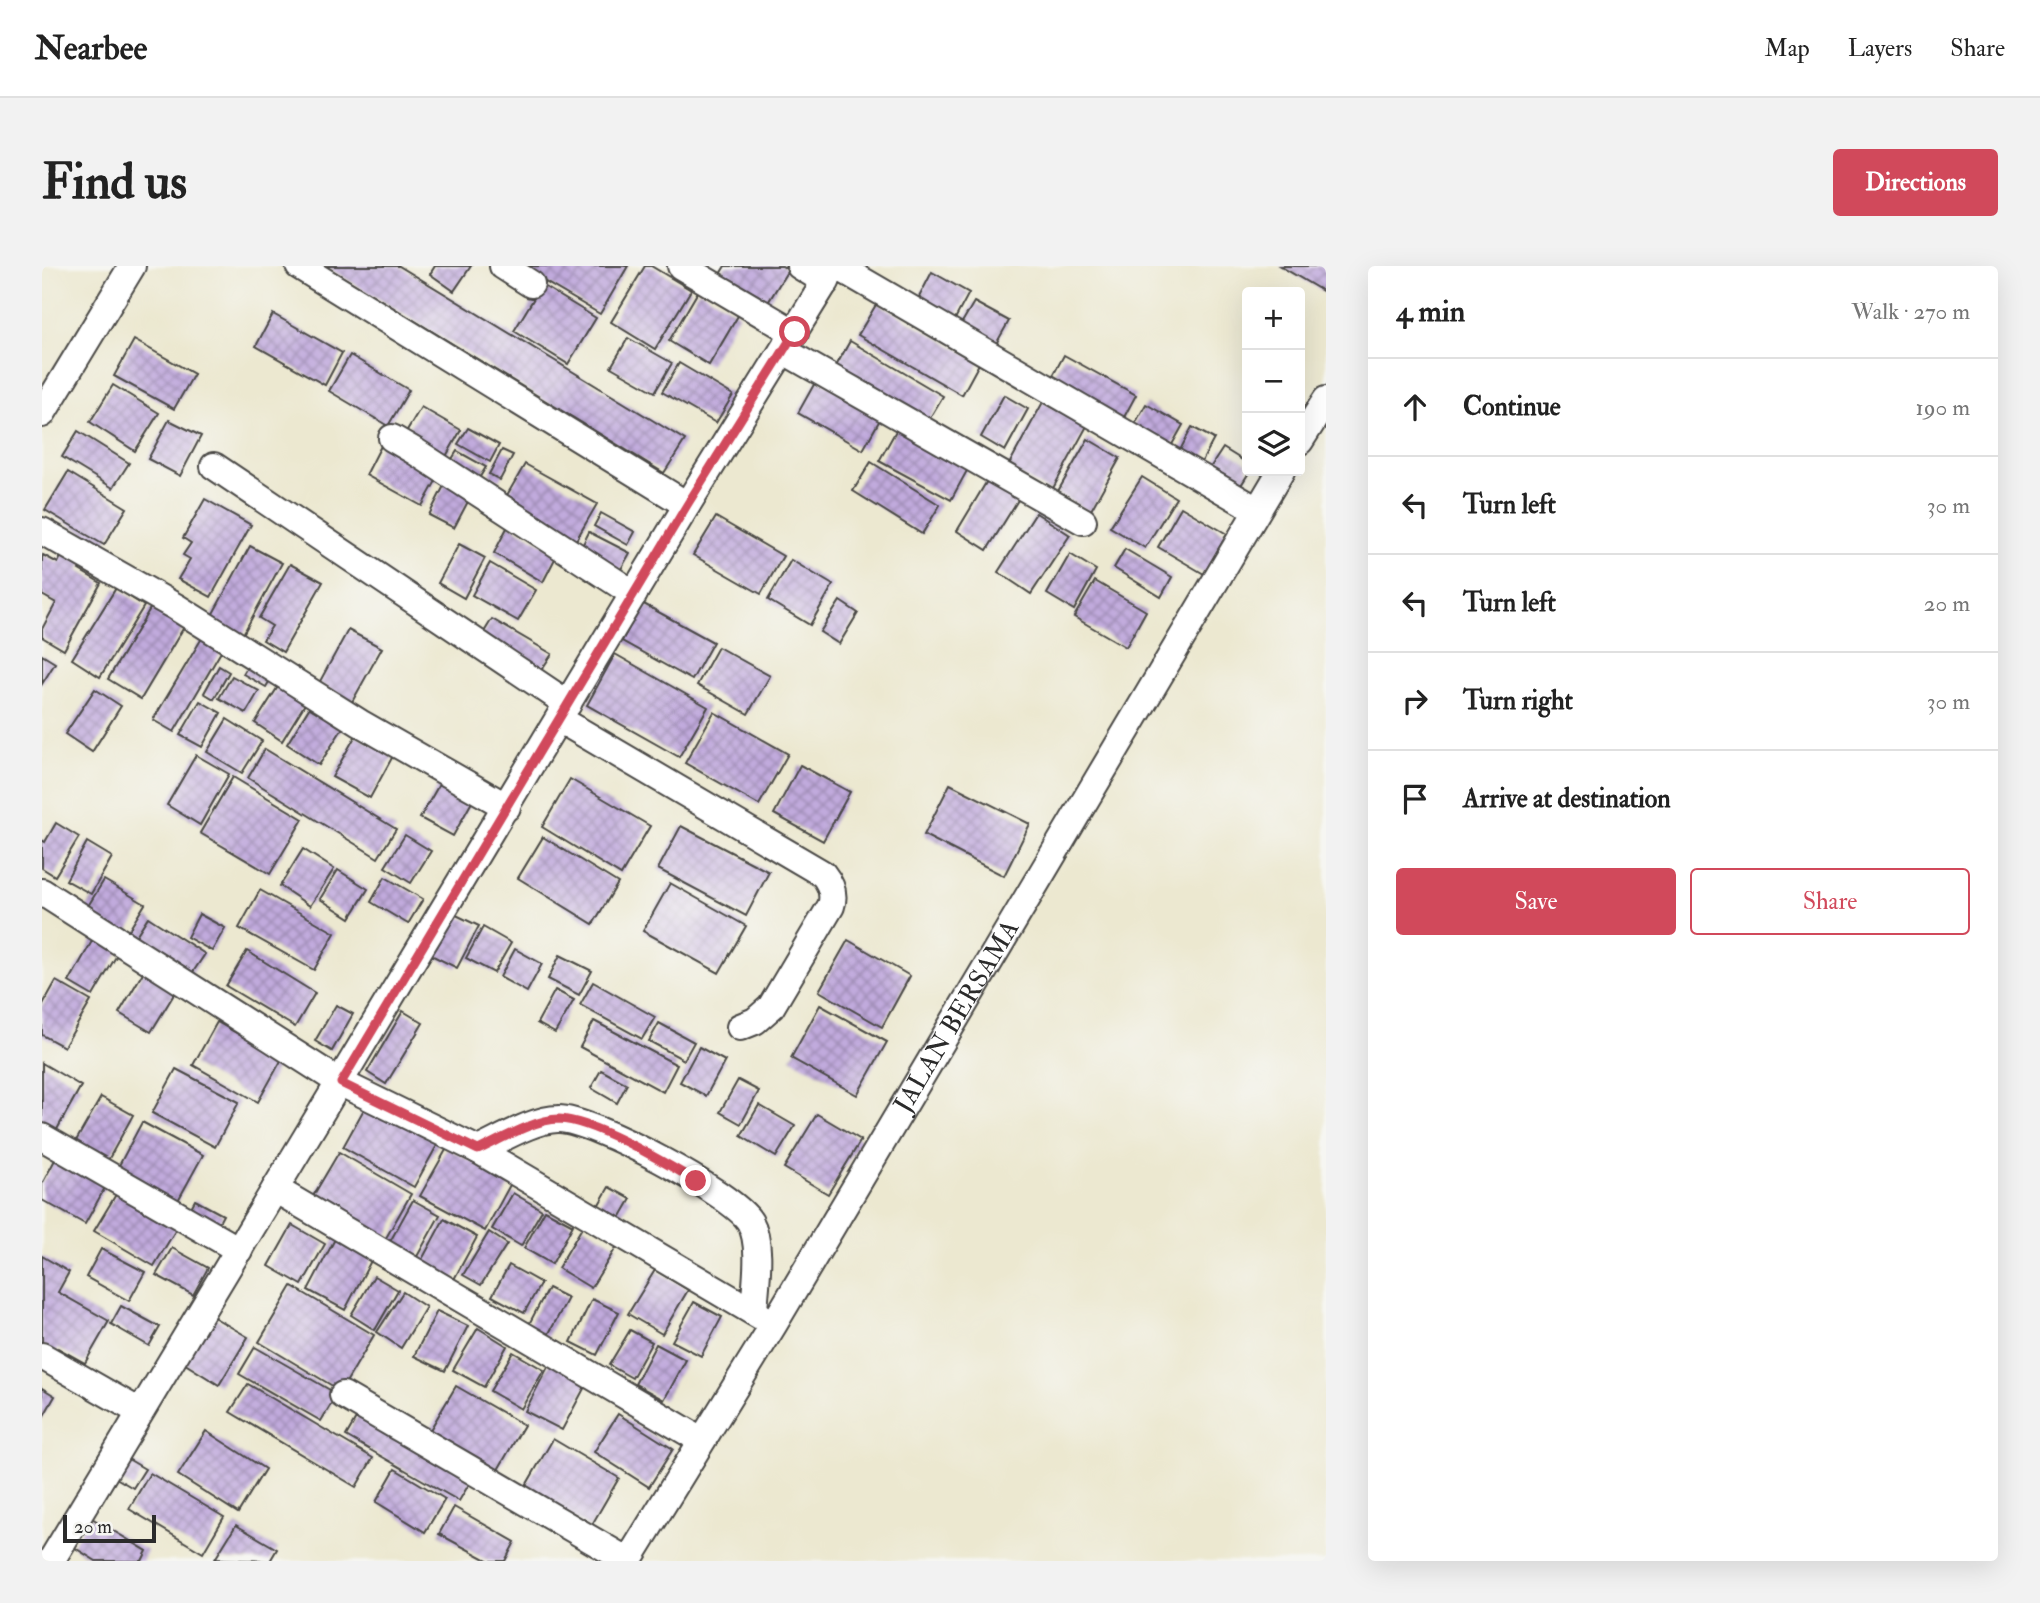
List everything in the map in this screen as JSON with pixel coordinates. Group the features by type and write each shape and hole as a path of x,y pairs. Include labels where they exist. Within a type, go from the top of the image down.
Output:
{"street":[{"path":"45,401 132,266"},
{"path":"299,266 687,505"},
{"path":"503,266 531,284"},
{"path":"681,266 790,342 1083,522"},
{"path":"800,266 833,271 1257,510"},
{"path":"51,1561 687,505 833,271"},
{"path":"1305,434 1326,400"},
{"path":"391,438 634,594"},
{"path":"214,466 564,712 823,873 833,898 831,906 771,1007 755,1021 740,1027"},
{"name":"JALAN BERSAMA","path":"628,1561 701,1440 764,1318 1279,476"},
{"path":"42,531 176,607 360,723 507,807"},
{"path":"42,892 341,1083 478,1150 764,1318"},
{"path":"478,1150 533,1125 558,1119 583,1124 611,1136 685,1175 735,1207 749,1221 757,1240 764,1318"},
{"path":"42,1138 239,1250"},
{"path":"275,1189 701,1440"},
{"path":"42,1356 140,1412"},
{"path":"343,1395 628,1561"}],"building":[{"path":"325,266 399,266 685,440 664,473"},
{"path":"435,266 471,266 454,291 430,274"},
{"path":"527,266 628,266 600,314 525,270"},
{"path":"645,266 651,266 691,290 655,349 611,322"},
{"path":"725,266 782,266 788,270 764,309 717,279"},
{"path":"1280,266 1326,266 1326,293"},
{"path":"932,272 969,293 954,321 917,301"},
{"path":"542,285 596,318 568,364 514,331"},
{"path":"699,290 739,314 709,365 669,341"},
{"path":"974,302 1009,321 992,351 957,331"},
{"path":"877,303 980,362 962,395 858,335"},
{"path":"273,314 342,353 325,385 256,346"},
{"path":"628,338 672,363 655,392 611,367"},
{"path":"134,340 194,374 174,409 114,376"},
{"path":"850,341 943,396 927,423 835,368"},
{"path":"350,355 409,390 388,426 329,391"},
{"path":"1064,355 1136,395 1122,421 1050,381"},
{"path":"679,363 733,395 716,423 662,392"},
{"path":"817,379 882,416 863,450 798,413"},
{"path":"113,385 159,413 135,451 90,422"},
{"path":"1004,395 1028,409 1005,451 981,437"},
{"path":"1043,402 1087,426 1051,492 1007,468"},
{"path":"1146,404 1183,425 1169,450 1132,429"},
{"path":"421,407 461,430 444,460 403,437"},
{"path":"169,420 201,436 180,476 148,459"},
{"path":"898,427 969,467 951,500 879,461"},
{"path":"1192,427 1214,439 1200,465 1178,454"},
{"path":"468,428 499,445 490,462 458,444"},
{"path":"78,431 129,463 113,488 62,457"},
{"path":"1088,439 1120,458 1090,512 1057,493"},
{"path":"384,440 441,472 422,506 366,475"},
{"path":"1223,448 1242,460 1242,476 1247,476 1238,490 1208,471"},
{"path":"502,450 513,455 500,480 489,474"},
{"path":"457,451 486,467 478,480 449,464"},
{"path":"871,462 940,505 922,534 853,491"},
{"path":"525,464 597,504 575,542 503,502"},
{"path":"68,472 127,508 104,545 45,510"},
{"path":"990,476 1021,495 987,550 957,531"},
{"path":"1142,477 1176,498 1145,548 1110,527"},
{"path":"448,478 473,492 454,528 429,515"},
{"path":"205,499 251,525 211,597 178,579 190,559 183,555 191,543 183,538"},
{"path":"1181,507 1227,534 1204,574 1158,547"},
{"path":"601,513 635,532 628,545 594,526"},
{"path":"1036,513 1070,535 1031,594 998,572"},
{"path":"716,517 783,556 761,594 693,555"},
{"path":"509,524 558,553 543,582 494,553"},
{"path":"589,532 630,553 620,571 580,550"},
{"path":"459,544 485,558 464,598 438,583"},
{"path":"250,546 282,563 242,636 210,619"},
{"path":"1125,549 1172,577 1161,597 1114,568"},
{"path":"64,550 84,561 79,570 101,583 64,650 42,637 42,629 56,603 42,595 42,558 43,555 58,563"},
{"path":"1070,554 1096,570 1074,610 1047,594"},
{"path":"791,560 833,585 810,625 768,600"},
{"path":"490,563 536,590 518,621 472,595"},
{"path":"290,564 323,582 283,652 263,640 272,626 259,618"},
{"path":"1095,581 1146,611 1126,647 1074,617"},
{"path":"116,588 144,606 100,677 72,659"},
{"path":"840,601 858,613 839,644 820,632"},
{"path":"642,603 713,642 692,680 622,641"},
{"path":"151,607 184,627 141,699 108,679"},
{"path":"492,619 552,654 540,672 481,637"},
{"path":"348,630 382,648 352,702 319,683"},
{"path":"202,638 222,650 174,732 153,720"},
{"path":"718,647 770,676 748,714 697,685"},
{"path":"615,654 708,707 679,757 587,705"},
{"path":"42,655 55,663 42,684"},
{"path":"250,662 273,675 266,687 243,674"},
{"path":"219,666 229,672 214,699 204,693"},
{"path":"232,676 259,691 246,713 219,698"},
{"path":"281,682 308,699 282,741 255,723"},
{"path":"95,689 121,706 92,752 65,734"},
{"path":"200,701 221,713 202,747 180,735"},
{"path":"313,702 346,723 319,765 287,744"},
{"path":"714,712 788,754 759,805 685,763"},
{"path":"227,719 262,741 242,773 207,752"},
{"path":"356,735 393,756 370,798 332,777"},
{"path":"265,749 396,829 378,858 248,778"},
{"path":"196,755 229,774 200,825 167,805"},
{"path":"800,765 850,792 823,841 774,814"},
{"path":"233,777 303,819 270,874 200,833"},
{"path":"570,779 650,826 621,875 542,827"},
{"path":"441,781 473,800 453,836 420,818"},
{"path":"950,784 1030,824 1004,876 924,835"},
{"path":"56,823 79,837 55,876 42,868 42,840 45,842"},
{"path":"681,826 769,872 746,916 658,869"},
{"path":"405,835 431,851 411,883 385,867"},
{"path":"543,837 618,883 593,924 518,878"},
{"path":"87,842 112,857 91,894 66,880"},
{"path":"303,849 334,869 310,906 280,886"},
{"path":"338,870 368,889 350,918 320,899"},
{"path":"385,877 423,899 408,924 371,902"},
{"path":"104,880 145,904 126,935 85,911"},
{"path":"670,883 746,926 719,973 643,931"},
{"path":"260,890 335,933 314,970 239,928"},
{"path":"452,913 479,926 457,968 431,955"},
{"path":"199,914 225,928 212,951 187,937"},
{"path":"148,917 205,954 189,978 132,942"},
{"path":"483,927 511,943 494,973 466,958"},
{"path":"96,934 121,948 93,996 69,982"},
{"path":"848,940 910,976 882,1027 819,991"},
{"path":"515,949 542,964 527,992 500,977"},
{"path":"247,951 315,993 295,1027 226,986"},
{"path":"560,955 592,971 579,995 548,979"},
{"path":"147,966 179,986 151,1032 119,1013"},
{"path":"56,981 91,1001 64,1047 42,1035 42,1006"},
{"path":"593,982 655,1017 642,1039 580,1005"},
{"path":"555,990 574,1000 555,1033 537,1023"},
{"path":"336,1005 353,1014 332,1051 315,1041"},
{"path":"820,1005 887,1042 857,1095 791,1058"},
{"path":"403,1011 423,1023 386,1084 367,1072"},
{"path":"594,1021 677,1065 663,1092 580,1047"},
{"path":"217,1022 282,1059 258,1102 193,1065"},
{"path":"659,1023 694,1042 684,1060 649,1041"},
{"path":"699,1047 725,1061 706,1096 680,1082"},
{"path":"42,1063 81,1086 55,1133 42,1125"},
{"path":"176,1069 239,1102 215,1147 152,1113"},
{"path":"601,1070 627,1084 617,1103 591,1088"},
{"path":"738,1080 759,1091 741,1124 720,1112"},
{"path":"101,1097 133,1115 106,1164 73,1146"},
{"path":"369,1100 440,1140 414,1187 343,1147"},
{"path":"759,1105 795,1126 776,1157 741,1136"},
{"path":"817,1114 861,1140 828,1194 784,1168"},
{"path":"142,1122 203,1155 175,1206 115,1173"},
{"path":"447,1148 511,1183 485,1231 420,1196"},
{"path":"339,1152 411,1194 382,1245 309,1203"},
{"path":"57,1156 107,1184 85,1224 42,1200 42,1184"},
{"path":"609,1187 631,1199 620,1218 598,1206"},
{"path":"118,1191 178,1226 154,1266 94,1231"},
{"path":"513,1193 542,1210 521,1246 492,1229"},
{"path":"195,1200 223,1215 215,1230 187,1215"},
{"path":"413,1200 440,1215 414,1262 387,1247"},
{"path":"545,1210 573,1225 552,1264 524,1248"},
{"path":"444,1219 477,1237 452,1283 419,1265"},
{"path":"292,1225 325,1244 302,1285 269,1266"},
{"path":"583,1226 617,1246 591,1288 558,1268"},
{"path":"489,1232 507,1244 481,1285 463,1275"},
{"path":"336,1237 373,1257 345,1310 308,1290"},
{"path":"172,1248 208,1268 193,1295 156,1275"},
{"path":"101,1249 145,1272 129,1301 86,1277"},
{"path":"42,1256 69,1272 58,1292 109,1321 85,1363 58,1348 55,1353 42,1345"},
{"path":"509,1265 541,1283 524,1313 492,1296"},
{"path":"655,1270 688,1290 662,1334 628,1314"},
{"path":"374,1276 398,1290 375,1330 351,1315"},
{"path":"292,1286 374,1335 341,1391 259,1342"},
{"path":"548,1288 568,1298 547,1337 528,1326"},
{"path":"403,1292 426,1307 401,1348 377,1332"},
{"path":"592,1299 619,1312 597,1355 571,1342"},
{"path":"694,1302 722,1317 701,1356 672,1341"},
{"path":"121,1306 160,1327 149,1346 111,1324"},
{"path":"437,1311 468,1326 445,1371 414,1356"},
{"path":"210,1315 248,1337 219,1385 182,1362"},
{"path":"478,1328 507,1346 484,1387 453,1370"},
{"path":"630,1330 652,1342 632,1378 609,1365"},
{"path":"656,1344 686,1360 664,1400 635,1384"},
{"path":"255,1347 337,1394 321,1421 239,1374"},
{"path":"513,1352 544,1370 521,1409 490,1391"},
{"path":"551,1361 588,1381 562,1430 525,1411"},
{"path":"248,1384 373,1458 356,1487 230,1412"},
{"path":"456,1386 524,1425 495,1475 427,1435"},
{"path":"42,1388 55,1396 42,1419"},
{"path":"361,1410 475,1474 459,1501 346,1436"},
{"path":"618,1414 673,1449 649,1487 594,1452"},
{"path":"206,1431 265,1469 238,1513 178,1475"},
{"path":"553,1439 619,1478 590,1528 524,1489"},
{"path":"123,1456 145,1469 133,1488 111,1475"},
{"path":"395,1469 445,1499 425,1532 376,1502"},
{"path":"150,1473 224,1517 203,1553 129,1509"},
{"path":"454,1507 515,1542 505,1561 489,1561 439,1534"},
{"path":"90,1517 147,1551 142,1561 96,1561 72,1546"},
{"path":"236,1525 277,1549 270,1561 215,1559"}],"route":[{"path":"696,1181 611,1136 583,1124 558,1119 533,1125 478,1150 341,1083 687,505 795,332"}]}
